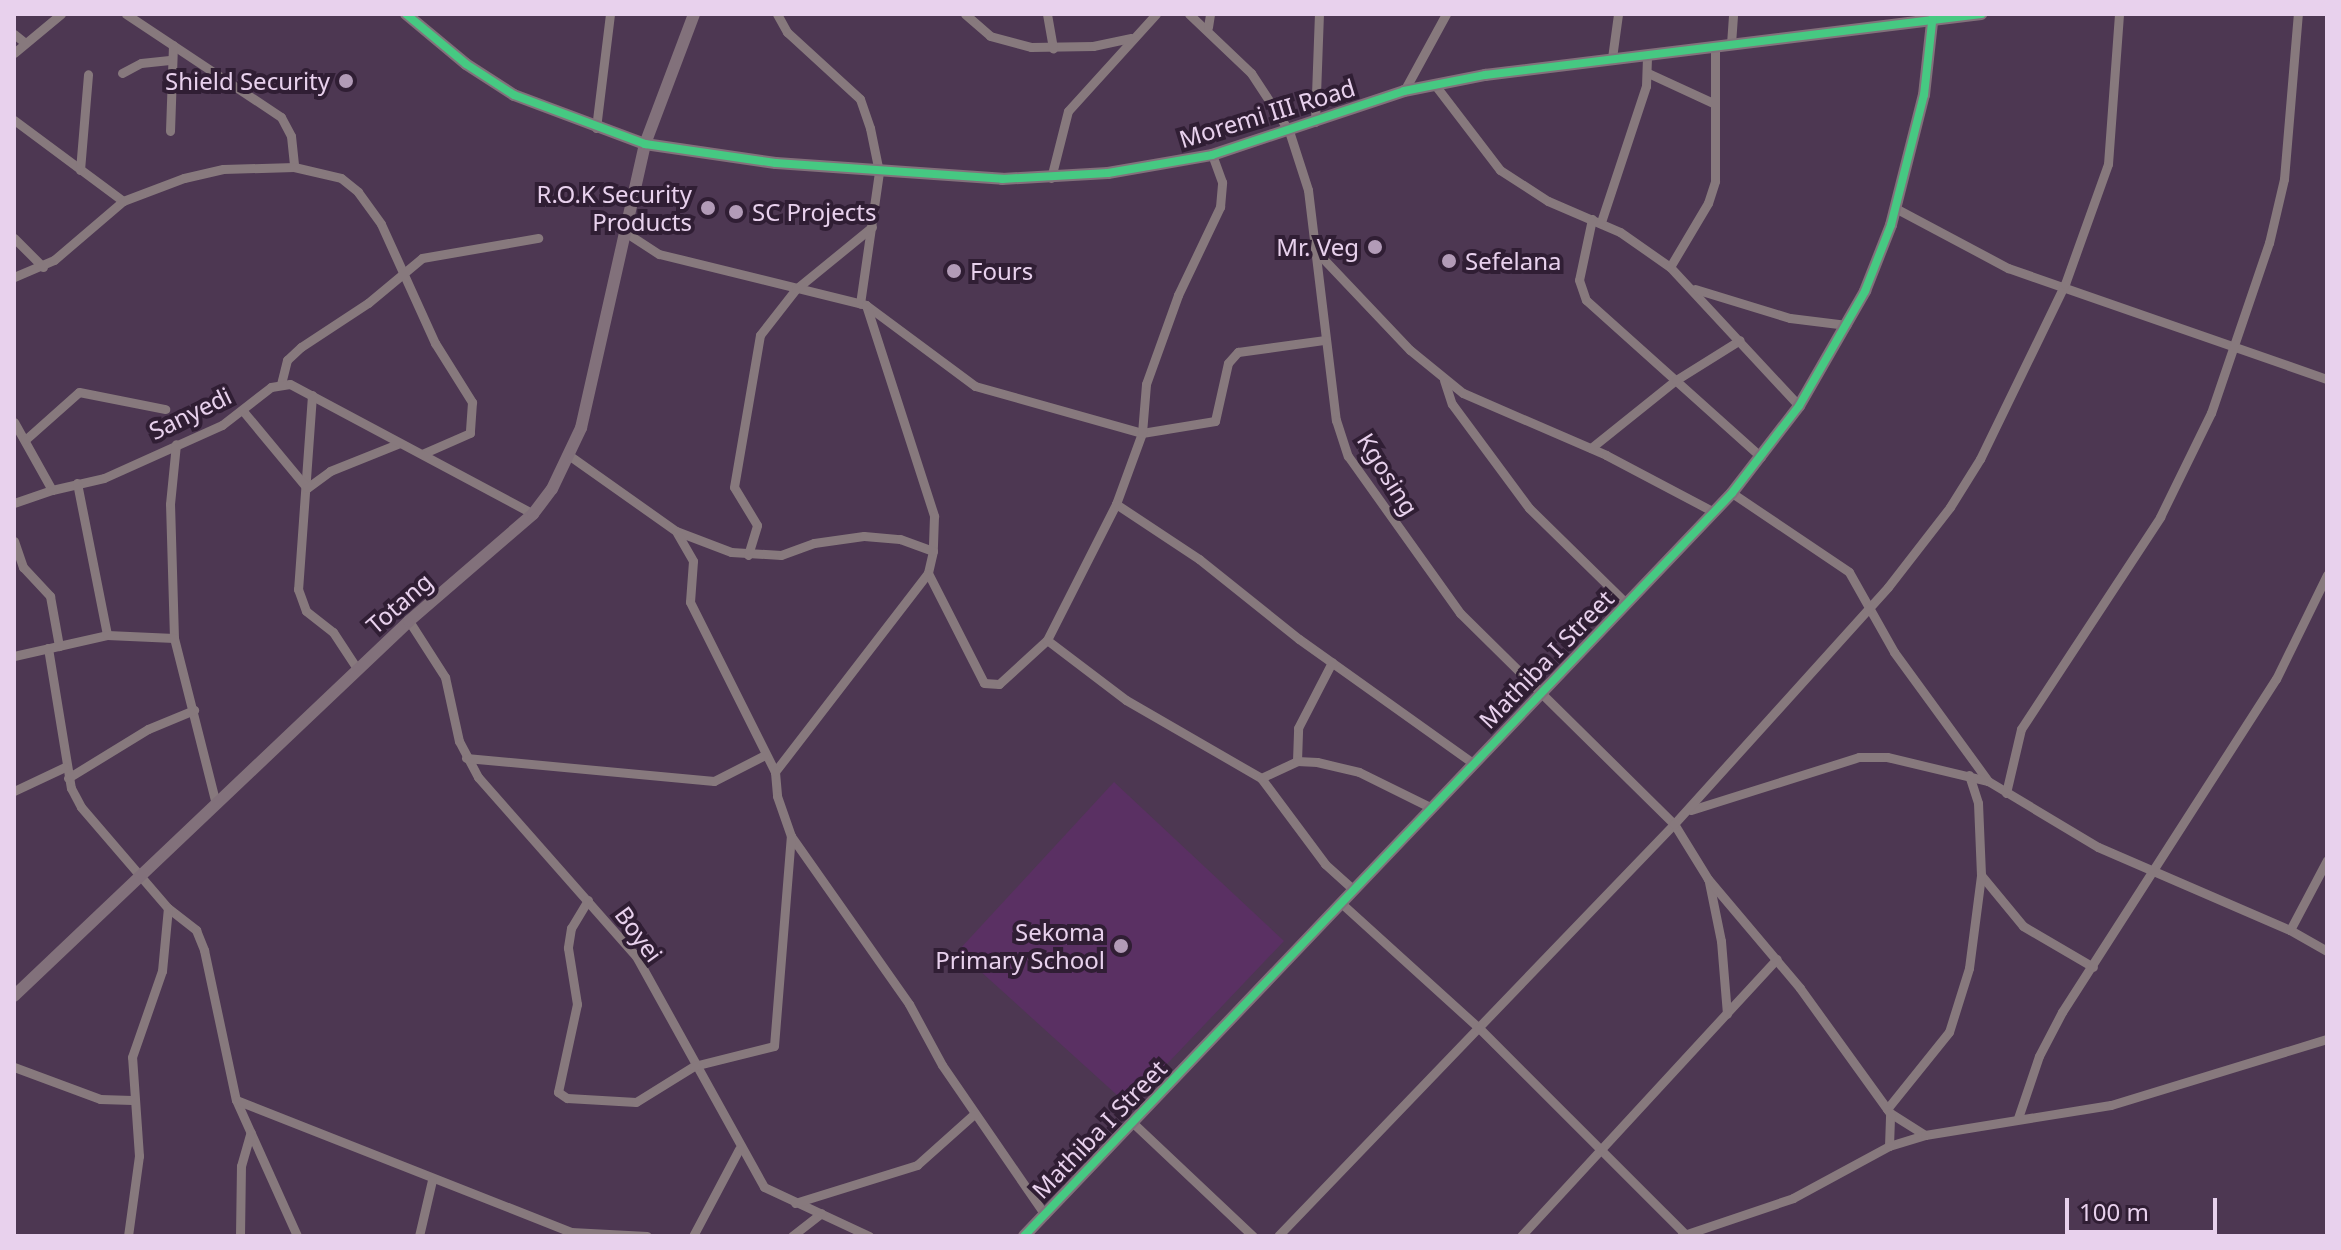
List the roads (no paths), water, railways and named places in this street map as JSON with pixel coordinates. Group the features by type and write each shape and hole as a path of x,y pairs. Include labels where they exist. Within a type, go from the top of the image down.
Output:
{"street":[{"path":"14,53 61,14"},
{"path":"126,14 281,117 291,136 294,167"},
{"name":"Moremi III Road","path":"406,14 489,81 596,128 645,144 727,158 879,172 1051,178 1212,155 1404,91 1435,85 1612,58 1715,47 1933,16 1981,14"},
{"path":"596,128 610,14"},
{"name":"Totang","path":"14,996 409,621 533,514 570,456 628,234 645,144 694,14"},
{"path":"965,14 990,36 1053,48 1131,38"},
{"path":"1047,14 1053,48"},
{"path":"1051,178 1068,111 1156,14"},
{"name":"Kgosing","path":"1189,14 1208,27 1251,73 1289,131 1308,190 1336,420 1348,456 1460,613 1539,696 1674,824 1708,879"},
{"path":"1208,27 1210,14"},
{"path":"1315,122 1319,14"},
{"path":"1404,91 1446,14"},
{"path":"1612,58 1618,14"},
{"path":"1731,44 1733,14"},
{"path":"1278,1236 1479,1028 1616,879 1688,811 1867,608 1967,483 2065,284 2108,164 2119,14"},
{"path":"2006,793 2021,729 2135,557 2194,456 2269,243 2284,179 2298,14"},
{"path":"775,772 928,573 933,551 934,516 863,304 879,172 860,99 781,16"},
{"name":"Mathiba I Street","path":"1024,1236 1732,493 1799,406 1847,325 1897,209 1924,95 1933,16"},
{"path":"14,34 25,43"},
{"path":"170,131 173,45"},
{"path":"1670,267 1708,203 1715,181 1715,47"},
{"path":"1647,54 1648,73 1579,280 1586,300 1761,457"},
{"path":"122,73 141,63 172,60"},
{"path":"1648,73 1713,103"},
{"path":"80,170 88,74"},
{"path":"1435,85 1483,153 1511,179 1597,221 1670,267 1799,406"},
{"path":"14,120 123,201"},
{"path":"928,573 990,686 999,684 1047,640 1116,504 1142,433 1146,384 1178,295 1220,207 1222,182 1212,155"},
{"path":"14,277 43,267 123,201 223,169 318,169 358,192 381,224 435,343 472,402 470,433 422,454"},
{"path":"1897,209 1973,252 2327,379"},
{"path":"748,555 757,525 734,487 760,335 796,289 872,227"},
{"path":"628,234 659,254 863,304 975,386 1142,433 1215,421 1228,363 1238,352 1325,340"},
{"path":"14,238 43,267"},
{"path":"533,514 312,395 281,384 287,360 316,335 368,303 402,272 445,250 521,244 538,238"},
{"path":"1315,250 1444,380 1483,403 1591,448 1714,512"},
{"path":"1692,288 1790,318 1847,325"},
{"path":"1591,448 1676,380 1740,340"},
{"path":"1444,380 1452,404 1529,508 1627,604"},
{"name":"Sanyedi","path":"14,503 77,483 104,478 243,411 281,384"},
{"path":"25,440 79,392 165,409"},
{"path":"312,395 298,589 302,604 333,632 358,670"},
{"path":"243,411 307,488"},
{"path":"14,422 52,490"},
{"path":"307,488 330,471 400,443"},
{"path":"176,444 170,504 174,638 216,804"},
{"path":"570,456 676,531 748,555 781,555 814,543 864,536 900,539 933,551"},
{"path":"77,483 107,635"},
{"path":"1732,493 1837,560 1856,580 1867,608 1988,781"},
{"path":"1116,504 1199,559 1332,662 1474,764"},
{"path":"676,531 693,561 690,602 775,772 783,820 791,836 921,1022 974,1114 1045,1215"},
{"path":"14,541 23,567 50,596 59,646"},
{"path":"2018,1118 2044,1045 2276,679 2327,575"},
{"name":"Boyei","path":"409,621 445,677 466,758 490,793 636,956 739,1149 764,1187 869,1236"},
{"path":"14,656 107,635 174,638"},
{"path":"1047,640 1126,700 1261,778 1325,864 1354,890"},
{"path":"48,648 66,772 81,807 168,908 196,930 204,950 236,1100 297,1236"},
{"path":"1297,761 1298,728 1332,662"},
{"path":"14,791 19,786 66,772 148,729 194,710"},
{"path":"466,758 714,781 765,755"},
{"path":"1688,811 1859,757 1887,757 1988,781 2098,847 2290,930 2327,951"},
{"path":"1261,778 1297,761 1359,772 1432,808"},
{"path":"1889,1146 1888,1111 1949,1032 1969,968 1981,875 1978,803 1969,775"},
{"path":"588,900 571,928 568,948 577,1004 558,1092 567,1098 636,1102 694,1066 734,1052 769,1048 778,1039 791,836"},
{"path":"2290,930 2327,860"},
{"path":"1981,875 2023,926 2093,967"},
{"path":"1708,879 1777,959 1888,1111 1925,1135"},
{"path":"1708,879 1721,941 1727,1014"},
{"path":"1341,903 1479,1028 1683,1235 1793,1198 1889,1146 1925,1135 2111,1105 2327,1039"},
{"path":"128,1236 139,1156 132,1100 132,1057 162,971 168,908"},
{"path":"1521,1236 1777,959"},
{"path":"14,1067 100,1099 132,1100"},
{"path":"236,1100 432,1180 583,1236 647,1236"},
{"path":"795,1203 917,1165 974,1114"},
{"path":"1133,1123 1253,1236"},
{"path":"240,1236 241,1166 251,1132"},
{"path":"693,1236 739,1149"},
{"path":"419,1236 432,1180"},
{"path":"792,1236 821,1213"}],"place":[{"name":"Shield Security","path":"346,81"},
{"name":"R.O.K Security Products","path":"708,208"},
{"name":"SC Projects","path":"736,212"},
{"name":"Mr. Veg","path":"1375,247"},
{"name":"Sefelana","path":"1449,261"},
{"name":"Fours","path":"954,271"},
{"name":"Sekoma Primary School","path":"1121,946"}]}
